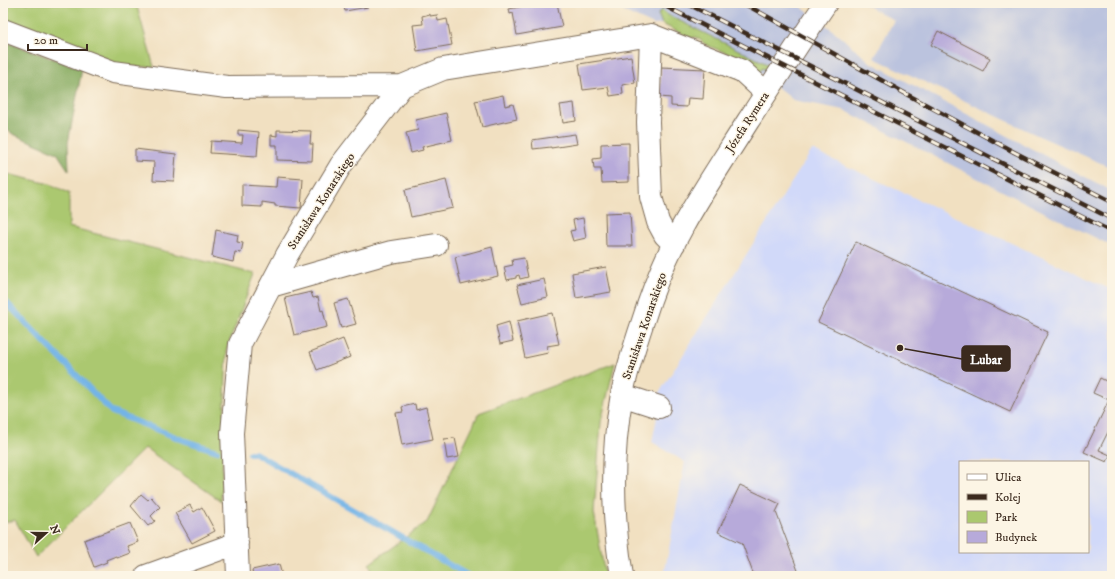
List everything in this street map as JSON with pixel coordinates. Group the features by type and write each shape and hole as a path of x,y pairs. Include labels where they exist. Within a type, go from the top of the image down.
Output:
{"street":[{"name":"Józefa Rymera","path":"674,244 682,226 707,185 826,3"},
{"path":"3,30 113,72 227,87 402,86 443,69 651,35 742,71 766,93"},
{"path":"651,35 648,122 651,197 658,222 665,235 674,244"},
{"name":"Stanisława Konarskiego","path":"238,576 232,433 240,344 286,255 342,165 402,86"},
{"name":"Stanisława Konarskiego","path":"622,576 616,529 614,483 616,437 622,395 631,358 653,290 674,244"},
{"path":"271,286 391,252 436,245"},
{"path":"622,395 659,407"},
{"path":"146,576 237,543"}],"shaded area":[{"path":"605,3 798,3 870,62 1112,191 1112,246 844,110 793,100 759,72 729,54 706,45 695,37 691,38 662,24 654,25"},
{"path":"862,3 1112,3 1112,168 1039,136 874,58 894,20"},
{"path":"812,150 1112,290 1112,576 664,576 685,462 652,442 659,407 651,406"}],"green space":[{"path":"3,3 136,3 154,67 109,66 3,21"},
{"path":"662,10 668,15 769,65 766,70 763,68 759,72 729,54 706,45 695,37 691,38 662,24 658,14"},
{"path":"3,41 82,69 68,143 69,171 57,153 13,134 3,127"},
{"path":"3,173 50,184 69,193 69,227 255,274 227,348 221,501 145,448 36,557 15,520 3,523"},
{"path":"615,363 601,422 594,512 605,576 375,576 369,564 427,522 479,413"}],"building":[{"path":"343,3 367,3 368,7 345,11"},
{"path":"540,3 557,3 562,27 517,35 513,13 510,14 509,9"},
{"path":"430,14 430,16 437,15 438,21 447,19 452,45 417,51 413,25 423,24 422,16"},
{"path":"938,31 990,58 983,71 931,45"},
{"path":"631,56 635,83 622,85 623,94 610,96 608,87 583,90 579,64"},
{"path":"661,67 705,69 703,99 688,98 687,107 671,106 671,98 660,97"},
{"path":"503,95 505,106 513,104 517,119 482,127 475,101"},
{"path":"574,103 576,121 563,123 560,105"},
{"path":"446,113 452,140 422,147 423,150 411,153 406,133 418,130 416,120"},
{"path":"238,130 259,132 257,156 210,153 211,141 242,143 243,135 238,135"},
{"path":"277,130 311,131 310,144 313,144 312,161 277,160 277,145 271,145 271,135 277,136"},
{"path":"575,134 577,144 533,149 532,140"},
{"path":"629,143 629,182 602,183 601,169 594,169 593,159 601,158 601,144"},
{"path":"135,149 176,154 174,181 153,180 154,162 135,161"},
{"path":"277,177 303,179 301,208 275,206 275,204 262,202 262,207 242,206 242,185 276,187"},
{"path":"446,180 453,208 411,217 405,190"},
{"path":"630,212 632,246 606,246 605,213"},
{"path":"583,218 586,238 573,241 570,231 575,230 573,220"},
{"path":"216,230 238,235 237,242 243,243 241,253 235,252 233,262 212,257"},
{"path":"856,242 1048,332 1010,412 818,322"},
{"path":"492,247 498,276 461,285 455,257"},
{"path":"524,258 528,277 520,279 519,275 516,276 516,278 507,280 504,267 513,265 512,260"},
{"path":"606,267 611,292 576,298 572,273"},
{"path":"544,279 548,297 522,303 517,285"},
{"path":"311,292 313,298 318,297 327,327 294,335 285,298"},
{"path":"348,299 356,324 341,328 334,303"},
{"path":"552,313 559,344 547,346 548,353 525,358 517,321"},
{"path":"509,322 513,341 500,344 496,326"},
{"path":"343,339 350,357 317,370 310,352"},
{"path":"1100,378 1112,384 1112,424 1099,450 1110,455 1107,462 1084,452 1109,400 1093,393"},
{"path":"415,404 416,410 426,407 433,439 402,445 396,413 403,412 402,407"},
{"path":"455,438 459,457 447,459 444,439"},
{"path":"740,485 780,504 776,512 800,576 754,576 742,543 718,532"},
{"path":"141,494 148,500 151,497 160,507 151,516 155,521 148,526 131,506"},
{"path":"190,505 194,512 202,507 215,531 192,543 175,513"},
{"path":"130,523 138,542 127,546 130,553 117,558 116,556 106,560 107,562 94,567 84,540"},
{"path":"279,564 282,576 253,576 252,570"}],"waterway":[{"path":"3,299 112,412 186,441 217,451"},
{"path":"250,453 255,453 469,576"}],"railway":[{"path":"659,3 1112,232"},
{"path":"686,3 1112,219"},
{"path":"743,3 908,95 1014,152 1112,202"}],"place":[{"name":"Lubar","path":"900,348"}]}
